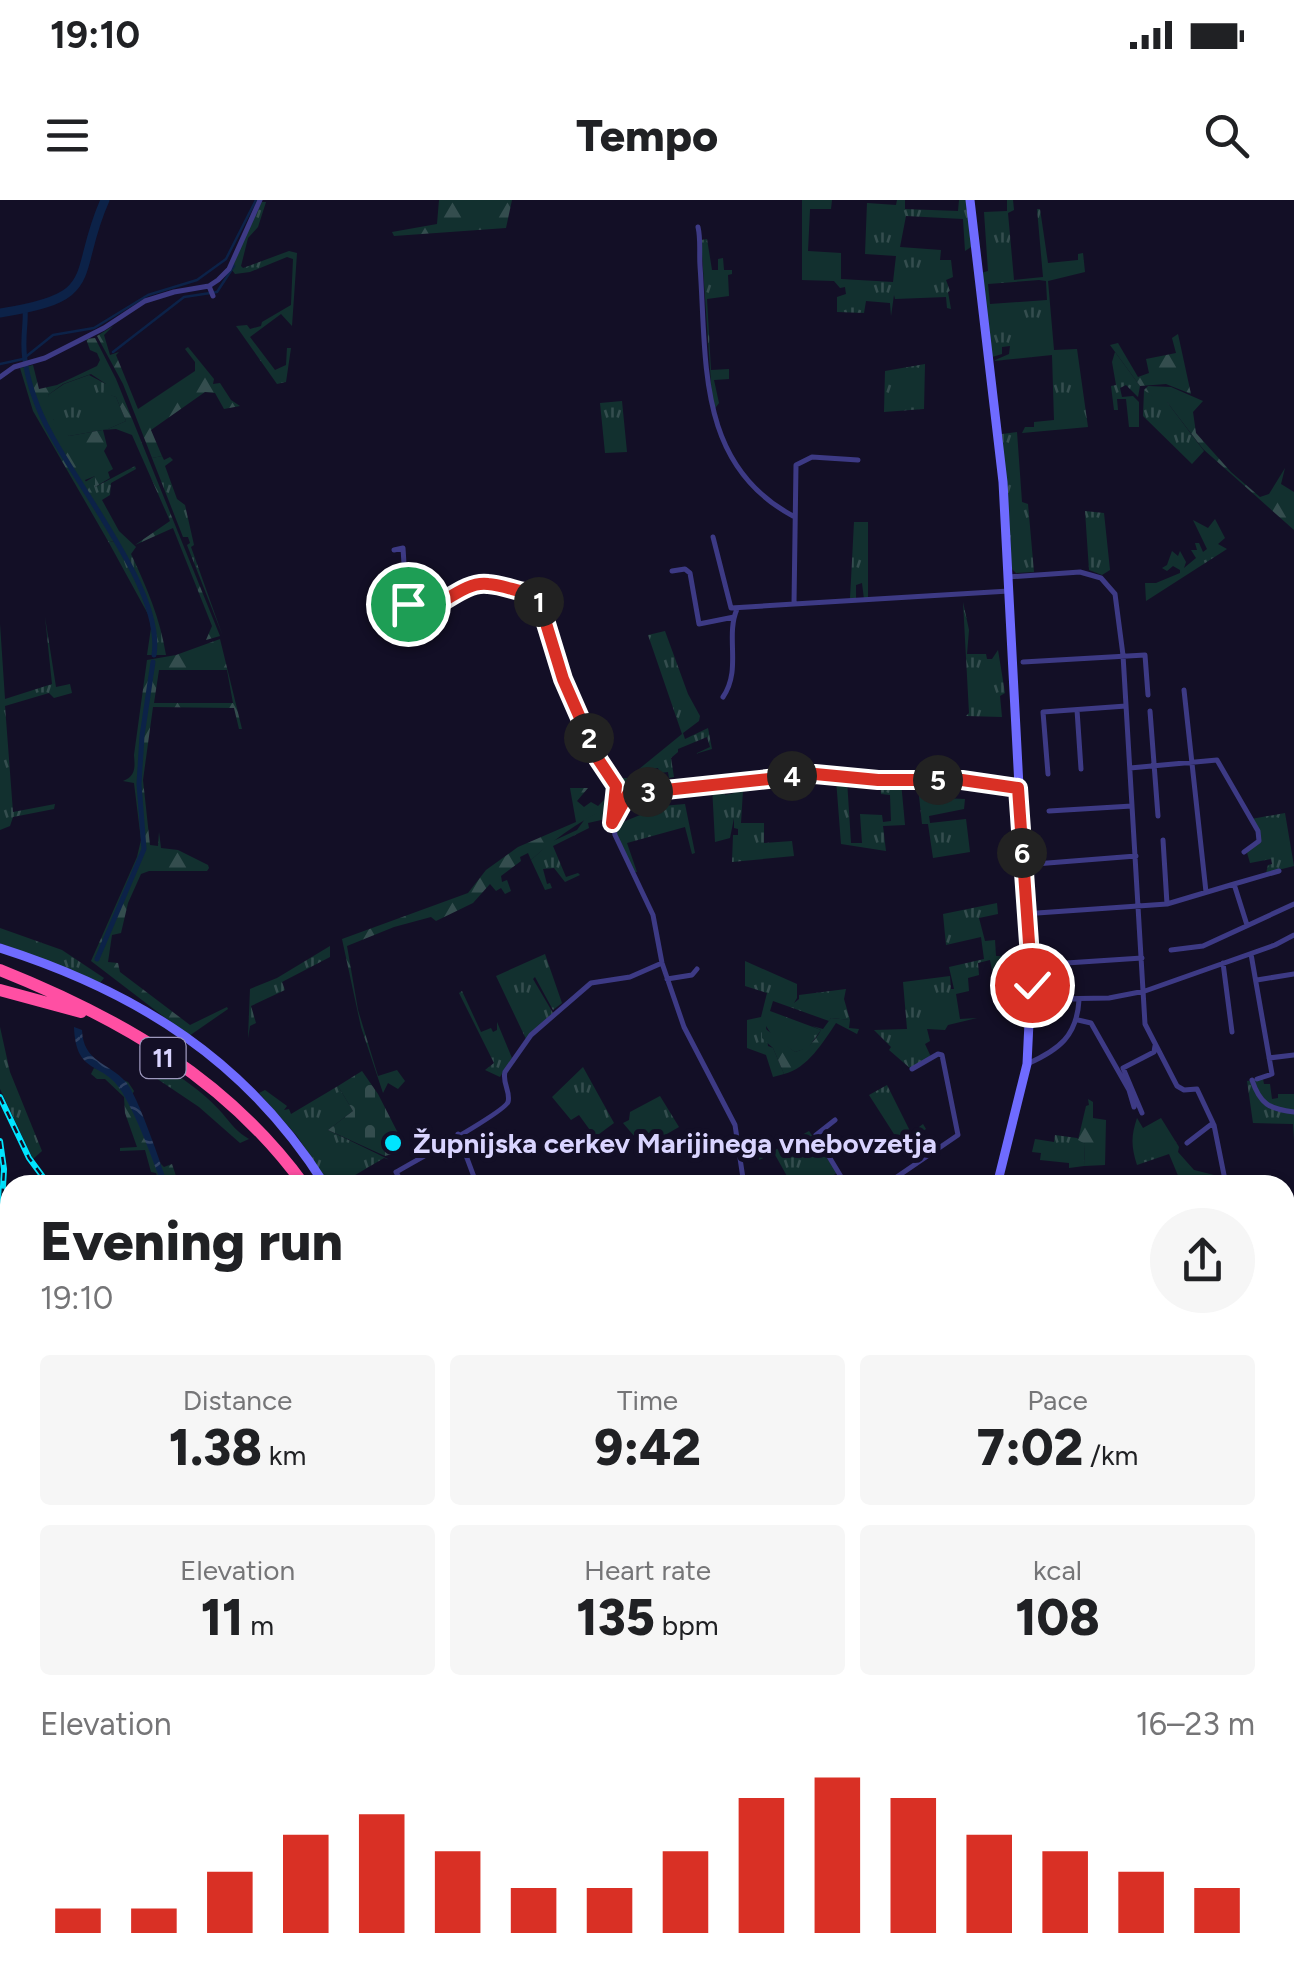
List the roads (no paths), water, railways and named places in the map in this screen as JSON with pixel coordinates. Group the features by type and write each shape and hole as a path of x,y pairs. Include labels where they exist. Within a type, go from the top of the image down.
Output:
{"highway":[{"name":"11","path":"3,980 81,1012 186,1074 236,1116 287,1175"},
{"name":"11","path":"3,980 86,1007 179,1060 264,1135 296,1175"}],"street":[{"path":"0,377 20,364 32,363 104,328 146,301 209,286 228,269 260,200"},
{"path":"970,200 1000,456 1018,788 1035,999 1027,1064 999,1175"},
{"path":"698,227 708,378 716,425 727,453 755,489 794,517"},
{"path":"209,286 213,296"},
{"path":"794,604 796,465 812,458 858,460"},
{"path":"713,537 728,604 737,609 1009,591"},
{"path":"394,550 403,548 406,596 414,607 430,609 480,584 537,594 563,679 598,759 616,786 612,823 652,914 662,963 697,1056 735,1125 742,1175"},
{"path":"672,571 685,569 690,573 700,624 734,618"},
{"path":"1008,577 1080,572 1102,578 1115,594 1123,656 1145,1024 1177,1086 1197,1089 1201,1094 1213,1123 1224,1175"},
{"path":"724,697 733,677 737,609"},
{"path":"1022,662 1145,654 1148,695"},
{"path":"1184,690 1206,892"},
{"path":"1048,774 1044,712 1126,706"},
{"path":"1077,710 1080,768"},
{"path":"1150,711 1158,816"},
{"path":"1130,768 1217,760 1258,831 1259,841 1244,852"},
{"path":"612,823 628,794 804,774 878,780 962,780 1018,788"},
{"path":"1049,811 1132,806"},
{"path":"1163,840 1167,904"},
{"path":"1036,864 1136,856"},
{"path":"1037,914 1167,904 1279,871"},
{"path":"1234,884 1247,925"},
{"path":"1171,950 1203,946 1294,904"},
{"path":"1035,999 1079,1000 1144,991 1294,935"},
{"path":"0,948 120,997 209,1054 276,1116 318,1175"},
{"path":"1251,954 1272,1074 1255,1079 1262,1103 1272,1109 1294,1112"},
{"path":"1050,964 1142,958"},
{"path":"398,1175 396,1172 458,1134 496,1116 505,1107 508,1096 503,1079 521,1048 542,1024 592,983 630,977 662,963"},
{"path":"1223,963 1232,1032"},
{"path":"667,978 692,975 697,969"},
{"path":"1258,980 1294,974"},
{"path":"1027,1064 1052,1052 1074,1030 1079,1000"},
{"path":"1078,1020 1091,1022 1134,1108"},
{"path":"1142,1112 1123,1068 1154,1052 1156,1046"},
{"path":"900,1175 958,1135 942,1056 938,1054 912,1069"},
{"path":"1269,1058 1294,1055"},
{"path":"835,1120 816,1135 840,1175"},
{"path":"1187,1143 1213,1123"},
{"path":"458,1134 473,1175"}],"water":[{"path":"74,1027 82,1030 83,1041 92,1055 126,1082 164,1175 158,1175 122,1092 107,1075 85,1061 76,1043"}],"waterway":[{"path":"0,313 33,307 70,290 85,265 105,200"},
{"path":"0,364 23,359 53,335 94,328 148,295 197,280 226,259 256,200"},
{"path":"113,352 184,297 217,292 234,266 231,263"},
{"path":"25,309 25,357 35,399 51,434 129,564 153,627 154,655"},
{"path":"97,959 144,849 139,784 153,662"}],"railway":[{"path":"0,1097 29,1158 42,1175"},
{"path":"0,1141 4,1175"}],"place":[{"name":"Župnijska cerkev Marijinega vnebovzetja","path":"393,1143"}]}
